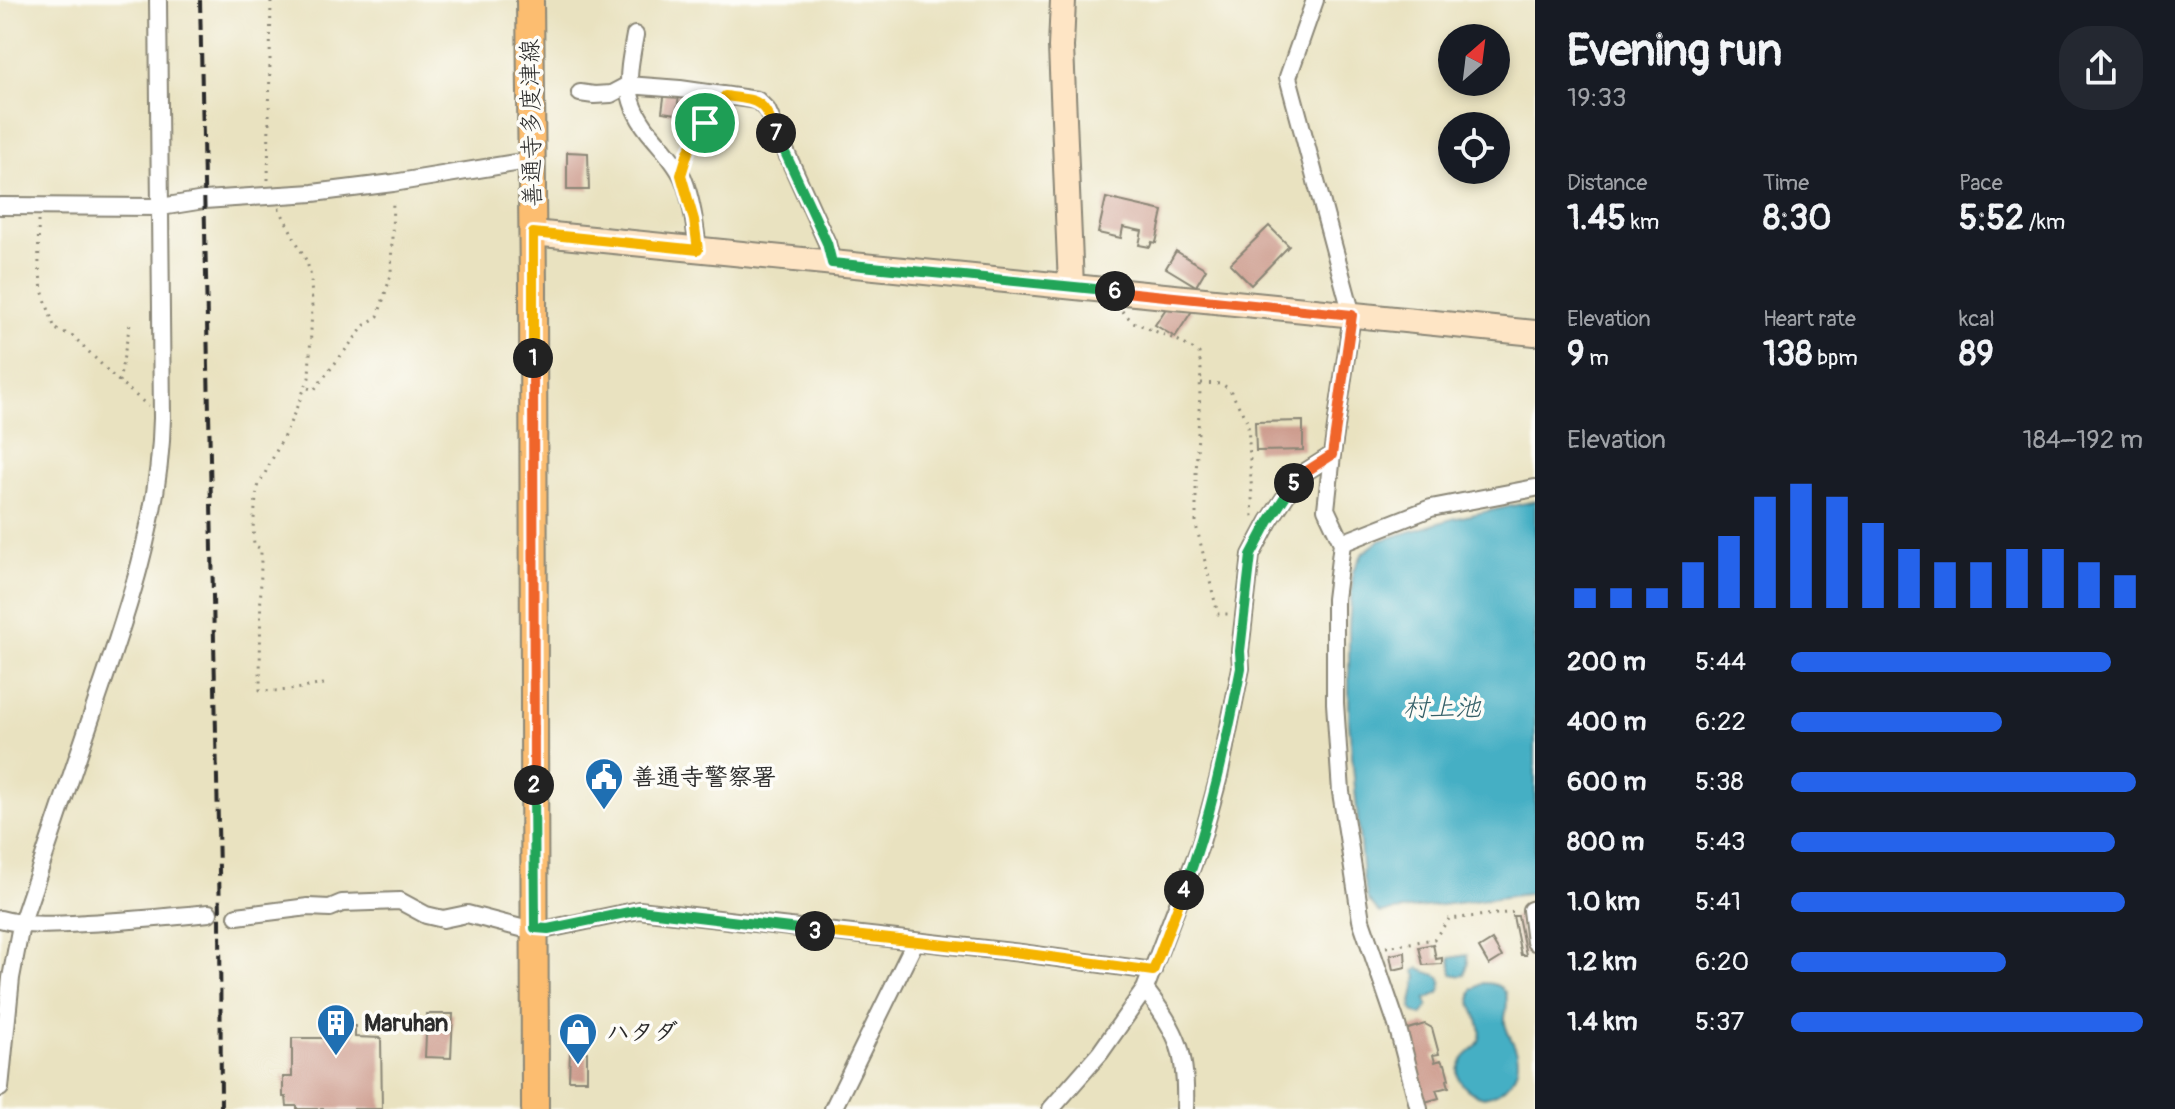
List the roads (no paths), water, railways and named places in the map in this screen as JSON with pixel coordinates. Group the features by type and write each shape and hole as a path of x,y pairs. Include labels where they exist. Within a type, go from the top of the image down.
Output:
{"main road":[{"name":"善通寺多度津線","path":"530,0 535,1109"}],"street":[{"path":"0,1088 11,978 21,925 130,604 152,514 160,461 158,0"},
{"path":"1063,0 1061,47 1071,286"},
{"path":"1315,0 1288,77 1352,315 1326,509 1342,543 1335,599 1335,703 1341,792 1361,920 1397,1025 1419,1109"},
{"path":"635,35 628,85 630,100 637,117 666,151 681,175 694,220 698,250"},
{"path":"580,93 611,94 628,85 757,100 767,110 827,243 832,263"},
{"path":"0,206 161,207 204,200 393,183 531,162"},
{"path":"533,233 1535,333"},
{"path":"1051,1109 1100,1053 1145,989 1153,971 1200,846 1219,776 1241,668 1251,555 1299,476 1332,455"},
{"path":"1342,543 1431,508 1535,488"},
{"path":"237,916 308,907 330,908 342,903 400,901 426,915 443,919 467,914 521,928 548,929 639,910 1153,971"},
{"path":"1533,910 1535,942"},
{"path":"0,919 21,925 44,926 209,913"},
{"path":"833,1109 915,942"},
{"path":"1145,989 1167,1017 1182,1051 1186,1077 1185,1109"}],"water":[{"name":"村上池","path":"1535,501 1535,893 1379,913 1368,900 1363,877 1349,722 1349,626 1353,571 1363,553 1379,541 1452,519"},
{"path":"1467,955 1464,975 1452,974 1450,958"},
{"path":"1419,968 1442,981 1439,993 1426,999 1428,1006 1422,1015 1411,1008 1417,977 1415,971"},
{"path":"1483,983 1498,986 1505,992 1505,1023 1518,1061 1510,1082 1499,1092 1484,1097 1467,1089 1458,1074 1461,1062 1480,1038 1480,1025 1471,996 1472,990"}],"railway":[{"path":"200,0 220,916 221,1109"}],"place":[{"name":"善通寺警察署","path":"604,811"},
{"name":"Maruhan","path":"336,1057"},
{"name":"ハタダ","path":"578,1066"}]}
